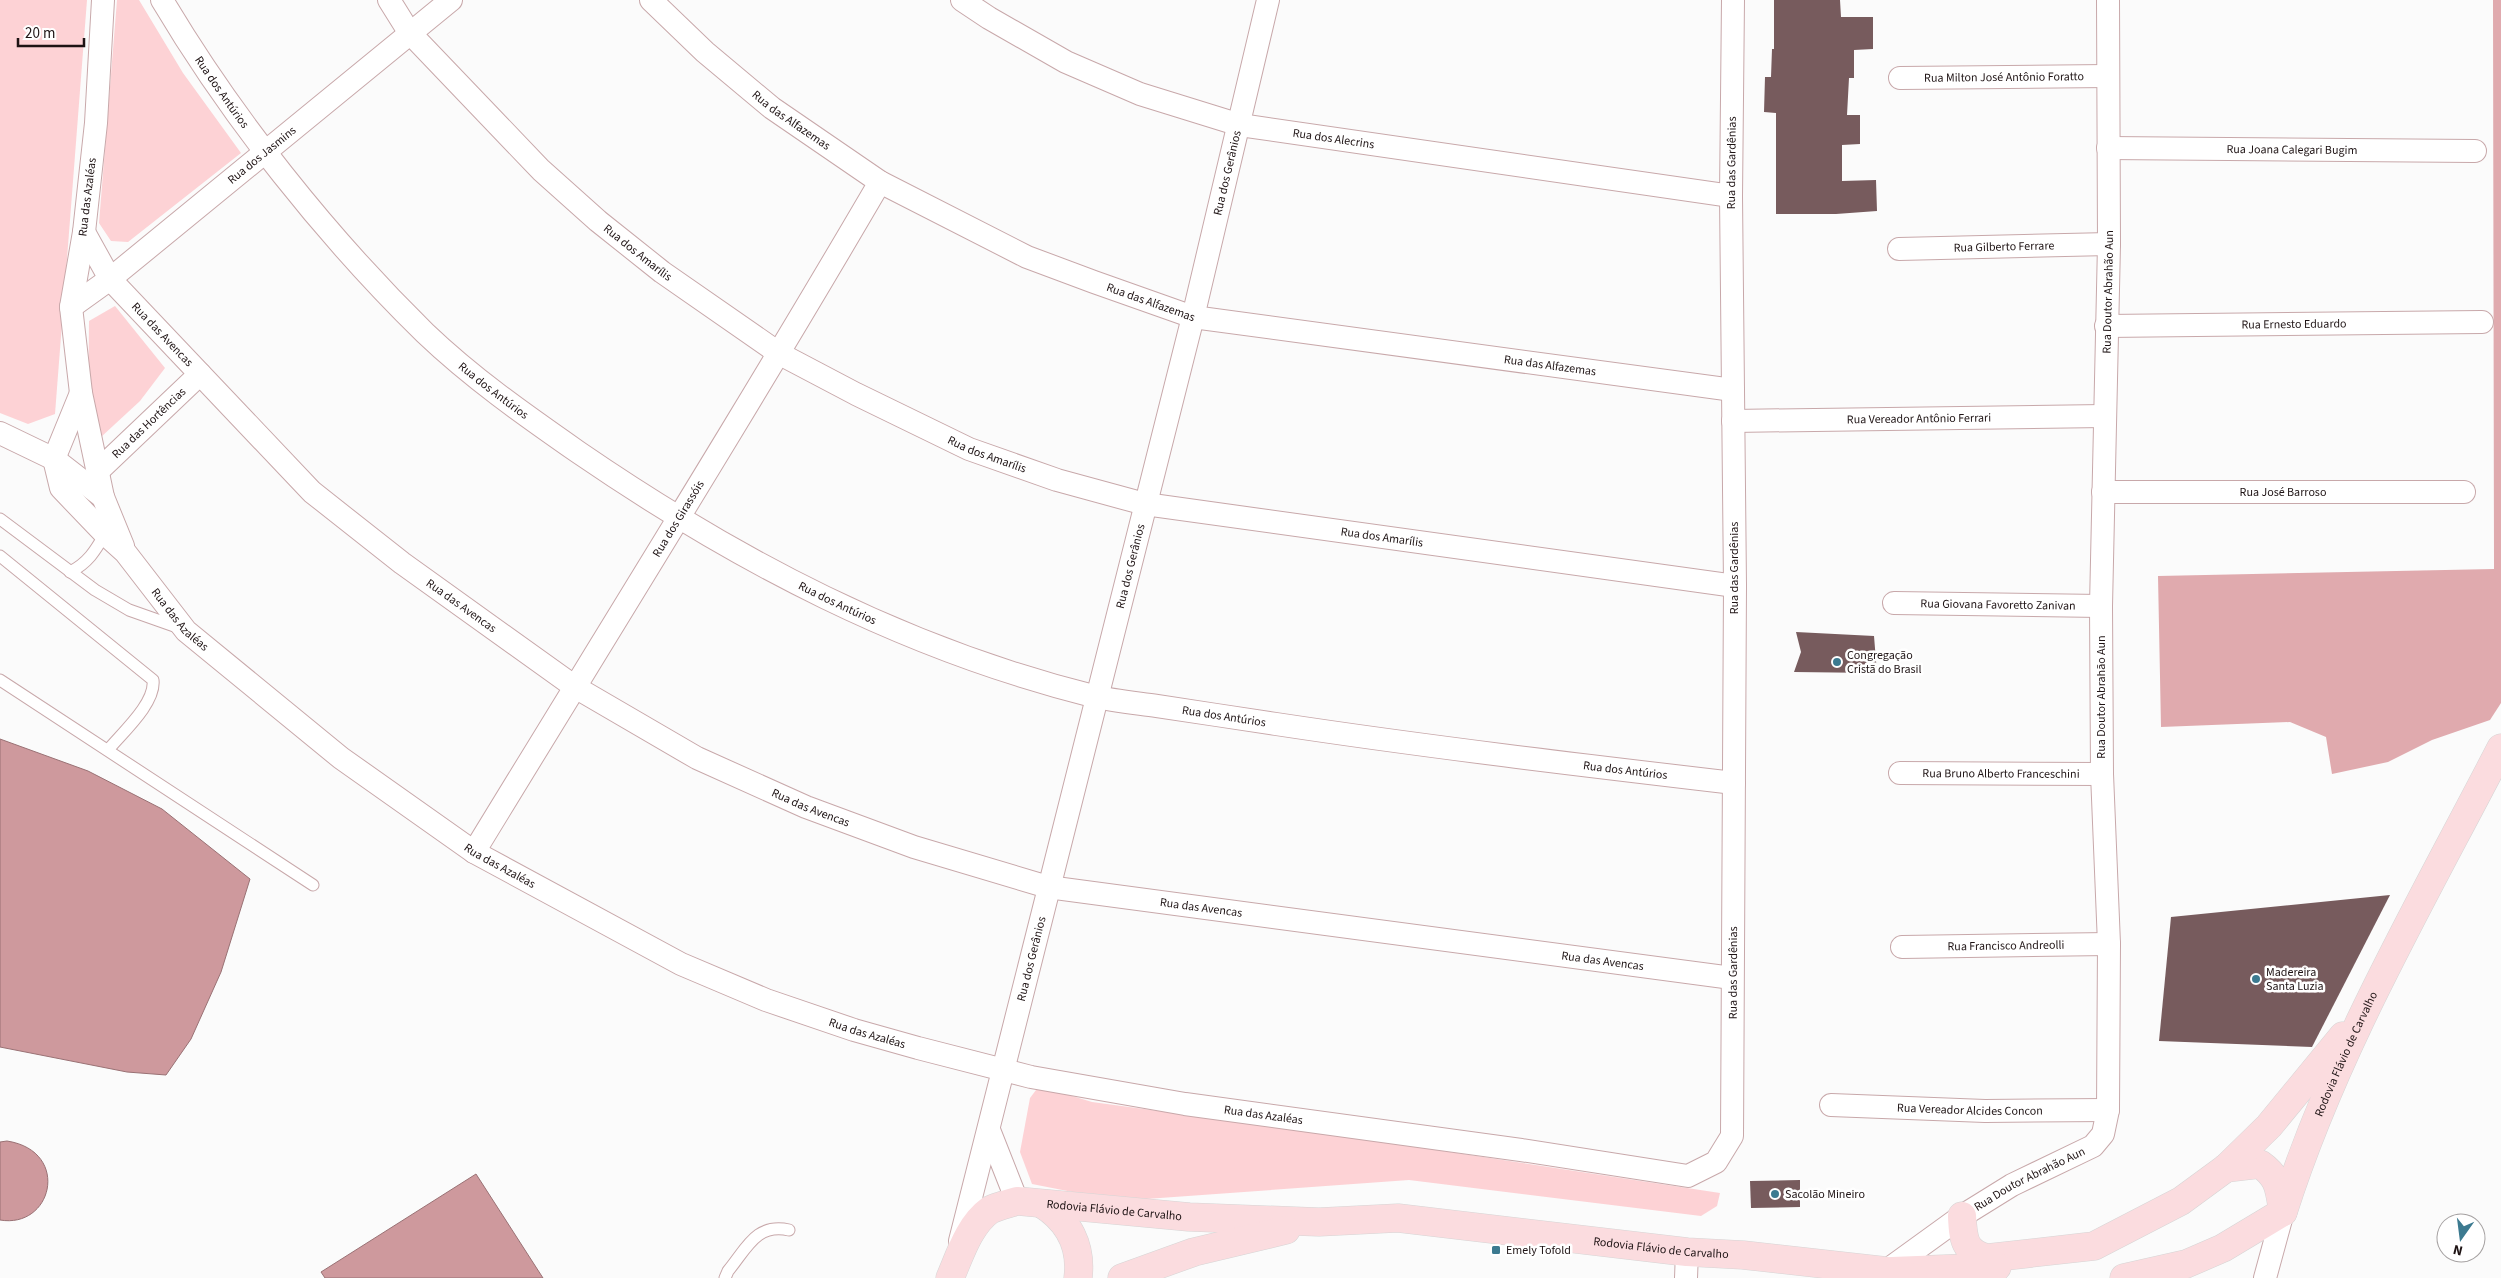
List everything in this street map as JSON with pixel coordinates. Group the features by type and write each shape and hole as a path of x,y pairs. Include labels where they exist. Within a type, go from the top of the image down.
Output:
{"main road":[{"name":"Rodovia Flávio de Carvalho","path":"2283,1212 2303,1149 2369,1004 2501,748"},
{"path":"1886,1272 1987,1273 2035,1262 2094,1246 2181,1202 2226,1168 2269,1126 2369,1004"},
{"path":"2124,1278 2186,1264 2214,1252 2283,1212 2276,1180 2260,1164 2226,1168"},
{"name":"Rodovia Flávio de Carvalho","path":"950,1278 970,1234 980,1219 992,1209 1029,1203 1189,1217 1319,1222 1398,1218 1687,1265 1743,1255 1886,1272 1913,1278"},
{"path":"1029,1203 1061,1218 1070,1231 1080,1264 1078,1278"},
{"path":"1962,1216 1967,1246 1971,1253 1981,1257 1988,1258 2094,1246"},
{"name":"Rodovia Flávio de Carvalho","path":"1122,1278 1194,1252 1319,1222"}],"street":[{"name":"Rua das Azaléas","path":"103,0 96,123 84,232 71,307 81,393 103,496 125,552"},
{"name":"Rua dos Antúrios","path":"162,0 183,36 266,152 352,256 427,335 511,405 677,517 764,568 866,618 968,658 1096,696 1420,746 1734,783"},
{"name":"Rua dos Amarílis","path":"389,0 409,32 540,170 598,221 662,272 780,354 856,394 969,449 1057,480 1145,504 1735,586"},
{"name":"Rua dos Jasmins","path":"71,307 110,279 409,32 451,0"},
{"name":"Rua das Alfazemas","path":"650,0 705,52 772,108 880,182 1027,257 1193,317 1733,390"},
{"name":"Rua dos Alecrins","path":"962,0 989,18 1066,62 1140,94 1240,125 1731,196"},
{"name":"Rua dos Gerânios","path":"950,1278 990,1130 1002,1070 1193,317 1240,125 1268,0"},
{"name":"Rua das Gardênias","path":"1732,1136 1735,586 1731,196 1733,0"},
{"name":"Rua Doutor Abrahão Aun","path":"1886,1272 1962,1216 2012,1185 2093,1146 2103,1134 2108,1110 2109,944 2102,774 2101,606 2108,244 2108,0"},
{"name":"Rua Milton José Antônio Foratto","path":"1900,78 2108,76"},
{"name":"Rua Joana Calegari Bugim","path":"2108,148 2475,151"},
{"name":"Rua dos Girassóis","path":"474,852 677,517 780,354 880,182"},
{"name":"Rua das Avencas","path":"84,232 110,279 312,492 402,563 574,687 697,758 806,807 914,847 1048,887 1732,978"},
{"name":"Rua Gilberto Ferrare","path":"1898,249 2108,244"},
{"name":"Rua Ernesto Eduardo","path":"2106,326 2482,322"},
{"name":"Rua das Hortências","path":"98,471 200,374"},
{"name":"Rua das Azaléas","path":"81,393 54,460 61,488 125,552 186,631 341,758 474,852 681,964 766,1000 854,1030 1002,1070 1185,1104 1521,1150 1688,1176 1716,1162 1732,1136"},
{"name":"Rua Vereador Antônio Ferrari","path":"1733,421 2104,416"},
{"path":"0,434 54,460 103,496"},
{"path":"0,434 61,488"},
{"name":"Rua José Barroso","path":"2103,492 2464,492"},
{"name":"Rua Giovana Favoretto Zanivan","path":"1894,603 2101,606"},
{"name":"Rua Bruno Alberto Franceschini","path":"1900,773 2102,774"},
{"name":"Rua Francisco Andreolli","path":"1902,947 2109,944"},
{"name":"Rua Vereador Alcides Concon","path":"1831,1105 1985,1111 2108,1110"},
{"path":"990,1130 1029,1203"},
{"path":"2265,1278 2283,1212"}],"lane":[{"path":"0,519 95,590 130,610 186,631"},
{"path":"70,572 83,566 91,558 105,534"},
{"path":"0,556 153,680 154,689 147,703 108,750"},
{"path":"0,680 313,884"},
{"path":"725,1278 728,1271 758,1234 766,1228 776,1227 789,1230"}],"shaded area":[{"path":"0,0 87,0 55,414 28,424 0,413"},
{"path":"117,0 139,0 183,73 241,153 128,242 111,241 99,223"},
{"path":"2493,0 2501,0 2501,703 2490,720 2432,740 2388,762 2332,774 2326,737 2290,722 2161,727 2158,576 2494,569"},
{"path":"115,306 165,368 140,401 101,437 88,423 89,321"},
{"path":"0,739 88,771 162,809 250,879 221,972 191,1039 166,1075 127,1072 0,1047"},
{"path":"1039,1086 1092,1102 1345,1136 1720,1193 1717,1206 1701,1216 1409,1180 1118,1201 1032,1184 1020,1152 1030,1098"},
{"path":"7,1141 27,1148 40,1159 47,1173 47,1188 42,1202 32,1213 18,1220 0,1220 0,1142"},
{"path":"476,1174 543,1278 325,1278 321,1272"}],"building":[{"path":"1774,0 1840,0 1841,17 1873,17 1873,49 1854,50 1854,78 1849,78 1847,115 1860,115 1860,144 1842,145 1842,181 1876,180 1877,211 1836,214 1776,214 1776,113 1764,112 1765,77 1771,77 1772,49 1774,49"},
{"name":"Congregação Cristã do Brasil","path":"1796,632 1874,636 1877,673 1794,672 1801,652"},
{"name":"Madereira Santa Luzia","path":"2390,895 2312,1047 2159,1041 2171,917"},
{"name":"Sacolão Mineiro","path":"1800,1180 1800,1207 1751,1208 1750,1181"}],"place":[{"name":"Congregação Cristã do Brasil","path":"1837,662"},
{"name":"Madereira Santa Luzia","path":"2256,979"},
{"name":"Sacolão Mineiro","path":"1775,1194"},
{"name":"Emely Tofold","path":"1496,1250"}]}
